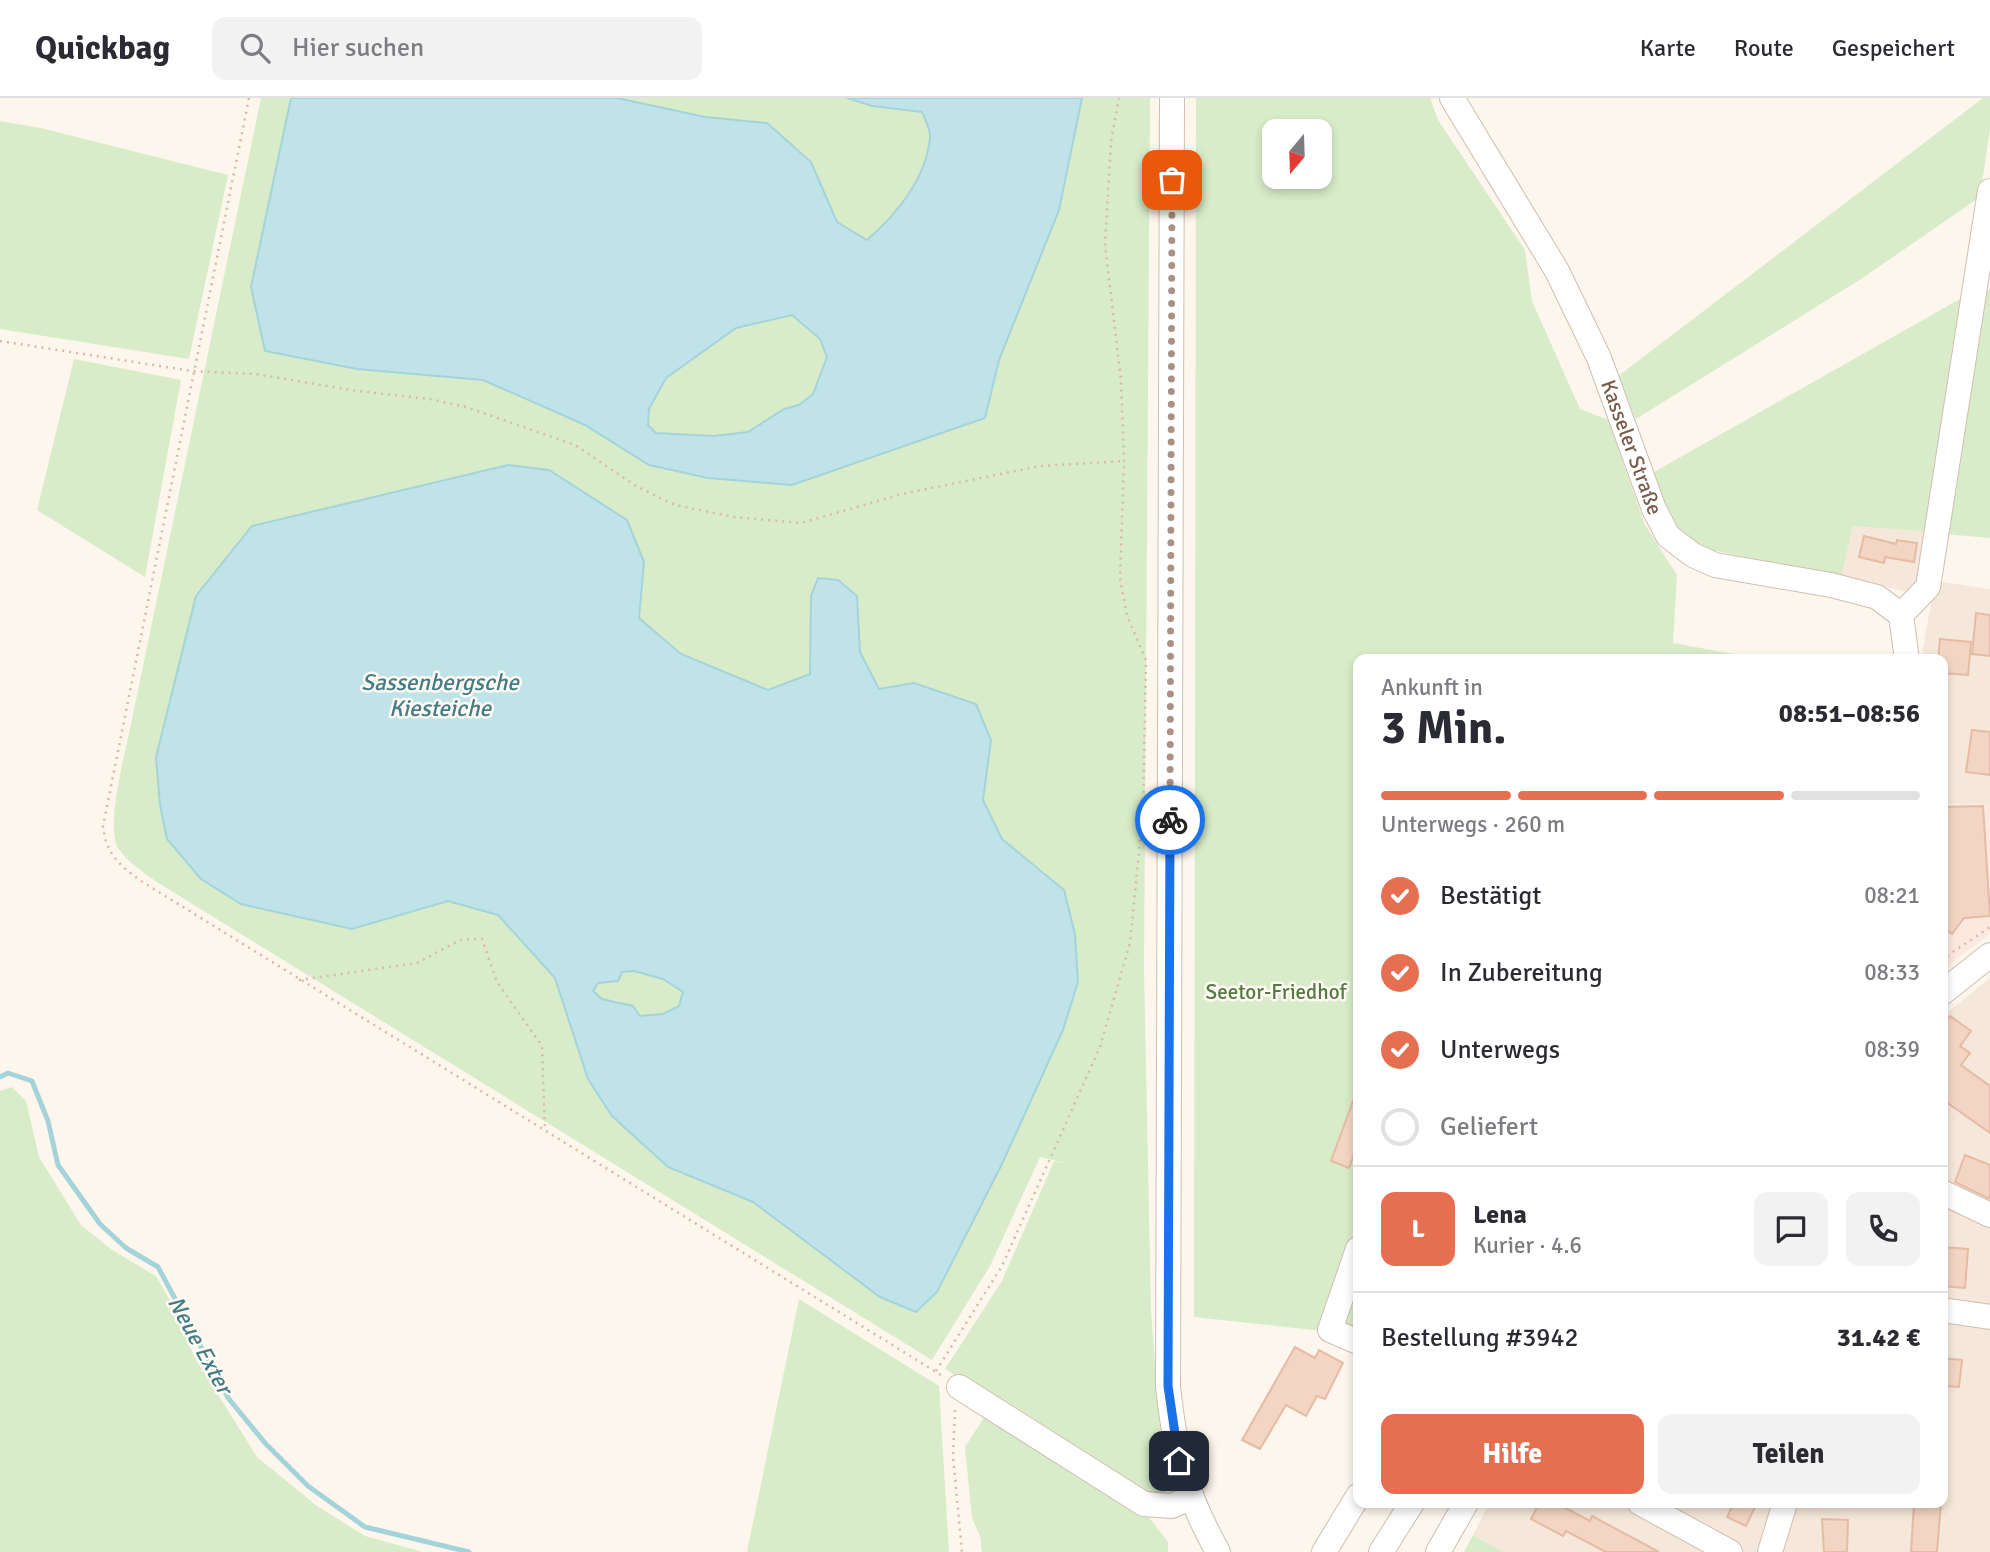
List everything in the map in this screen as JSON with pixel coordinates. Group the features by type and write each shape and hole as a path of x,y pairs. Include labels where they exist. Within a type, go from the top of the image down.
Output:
{"street":[{"path":"1172,98 1168,1386 1174,1442 1189,1498 1218,1552"},
{"name":"Kasseler Straße","path":"1452,98 1557,271 1599,358 1654,509 1668,536 1693,555 1715,565 1831,585 1877,597 1901,615"},
{"path":"1906,654 1901,615 1928,587 1990,191"},
{"path":"1948,988 1990,955"},
{"path":"1948,1195 1990,1215"},
{"path":"1353,1263 1330,1330 1353,1340"},
{"path":"1948,1311 1990,1317"},
{"path":"960,1387 1144,1504 1172,1506 1189,1498"},
{"path":"1324,1552 1353,1504"},
{"path":"1381,1552 1409,1508"},
{"path":"1438,1552 1463,1508"},
{"path":"1649,1508 1730,1552"},
{"path":"1770,1552 1783,1508"}],"path":[{"path":"249,98 103,826 105,845 118,863 141,881 960,1387 952,1422 962,1552"},
{"path":"936,1371 1002,1266 1068,1112 1100,1047 1130,943 1143,811 1146,660 1127,617 1120,578 1124,461 1121,380 1105,246 1111,141 1119,98"},
{"path":"0,341 192,372 256,374 357,391 430,398 466,407 575,445 636,486 676,505 734,517 801,523 902,494 1040,466 1124,461"},
{"path":"1948,955 1990,927"},
{"path":"299,980 417,963 460,940 482,939 497,982 542,1046 545,1133"}],"shaded area":[{"path":"1853,526 1930,532 1923,579 1990,589 1990,805 1948,803 1948,654 1922,654 1932,597 1841,577"},
{"path":"1948,803 1990,805 1990,934 1948,965"},
{"path":"1990,978 1990,1552 1504,1552 1473,1535 1486,1508 1948,1508 1948,1012"}],"green space":[{"path":"261,98 291,98 251,287 265,351 357,369 483,380 585,425 649,465 708,478 792,485 985,418 999,360 1059,210 1082,98 1150,98 1144,968 1151,1312 1162,1452 1169,1482 1166,1491 1159,1496 1136,1495 945,1369 1002,1281 1054,1161 1070,1164 1040,1157 990,1266 932,1360 157,882 134,865 118,848 114,823 118,788","holes":["508,465 549,470 644,562 639,618 681,654 768,690 810,674 811,596 857,596 860,652 879,690 914,683 991,740 983,800 1002,839 1044,872 1078,982 1063,1030 1002,1164 937,1292 915,1312 880,1297 753,1202 668,1167 612,1116 588,1079 555,978 498,915 449,901 352,929 167,839 160,805 156,757 196,596 252,527"]},
{"path":"617,98 847,98 872,106 922,112 930,138 922,168 915,182 898,208 867,241 837,222 811,162 767,123 705,117"},
{"name":"Seetor-Friedhof","path":"1196,98 1430,98 1438,120 1525,250 1532,301 1580,409 1608,420 1645,525 1677,575 1673,643 1733,654 1353,654 1353,1334 1194,1317"},
{"path":"1983,98 1990,98 1990,128 1980,197 1861,279 1636,419 1617,377"},
{"path":"0,121 41,128 228,175 189,359 0,329"},
{"path":"1990,289 1990,538 1944,534 1980,296"},
{"path":"1967,295 1930,532 1853,526 1841,577 1703,548 1675,524 1665,507 1654,472"},
{"path":"792,315 820,339 827,357 813,394 799,405 784,409 748,432 714,436 656,433 648,424 649,409 666,378 736,328"},
{"path":"74,359 181,380 145,577 37,510"},
{"path":"634,971 663,979 684,992 679,1006 663,1014 640,1016 619,1001 602,999 593,991 598,983 618,981 622,972"},
{"path":"12,1087 26,1101 39,1157 81,1225 112,1250 156,1276 175,1309 194,1356 257,1457 317,1506 365,1536 423,1552 0,1552 0,1091"},
{"path":"799,1299 939,1386 949,1552 747,1552"},
{"path":"985,1416 1148,1516 1168,1542 1168,1552 982,1552 980,1536 972,1518 965,1447"},
{"path":"1473,1535 1504,1552 1464,1552"}],"water":[{"path":"291,98 617,98 705,117 767,123 811,162 837,222 867,240 899,208 916,182 923,168 930,135 922,112 872,106 847,98 1082,98 1059,210 999,360 985,418 792,485 708,478 649,465 585,425 483,380 357,369 265,351 251,287","holes":["792,315 820,339 827,357 813,394 799,405 784,409 748,432 714,436 656,433 648,425 649,409 666,378 736,328"]},
{"name":"Sassenbergsche Kiesteiche","path":"508,465 549,470 627,520 644,562 639,618 681,654 768,690 810,674 811,596 818,578 838,580 857,596 860,652 879,689 914,683 976,704 991,740 983,800 1002,839 1064,890 1075,934 1078,982 1063,1030 1002,1164 937,1292 916,1312 880,1297 753,1202 668,1167 612,1116 588,1079 555,978 498,915 448,901 352,929 241,904 201,879 167,839 160,805 156,757 196,596 252,526","holes":["634,971 663,979 683,992 679,1006 663,1014 640,1016 633,1006 602,999 593,991 598,983 618,981 622,972"]}],"building":[{"path":"1864,536 1896,544 1897,540 1917,543 1914,562 1885,557 1884,563 1859,557"},
{"path":"1976,613 1990,615 1990,656 1972,654"},
{"path":"1940,639 1971,642 1968,675 1948,673 1948,654 1939,654"},
{"path":"1972,730 1990,732 1990,775 1966,772"},
{"path":"1983,806 1990,916 1964,918 1952,934 1948,931 1948,807"},
{"path":"1950,1016 1971,1031 1960,1046 1970,1053 1961,1065 1990,1086 1990,1133 1948,1103"},
{"path":"1353,1101 1353,1157 1349,1168 1331,1161"},
{"path":"1965,1155 1990,1165 1990,1199 1955,1182"},
{"path":"1948,1247 1968,1249 1965,1288 1948,1287"},
{"path":"1295,1347 1315,1358 1319,1350 1343,1363 1325,1399 1317,1396 1306,1416 1286,1405 1260,1449 1242,1440"},
{"path":"1948,1359 1962,1360 1959,1387 1948,1386"},
{"path":"1536,1508 1565,1508 1590,1521 1592,1516 1659,1552 1606,1552 1566,1531 1563,1536 1531,1519"},
{"path":"1732,1508 1755,1508 1746,1526 1727,1517"},
{"path":"1914,1508 1941,1508 1937,1552 1911,1552"},
{"path":"1822,1519 1848,1520 1847,1552 1824,1552"}],"waterway":[{"name":"Neue Exter","path":"0,1077 8,1073 32,1081 48,1121 58,1165 100,1224 126,1248 158,1267 229,1399 265,1443 308,1486 365,1527 469,1552"}],"way so far":[{"path":"1170,820 1172,180"}],"route":[{"path":"1170,820 1168,1386 1174,1442 1179,1461"}]}
